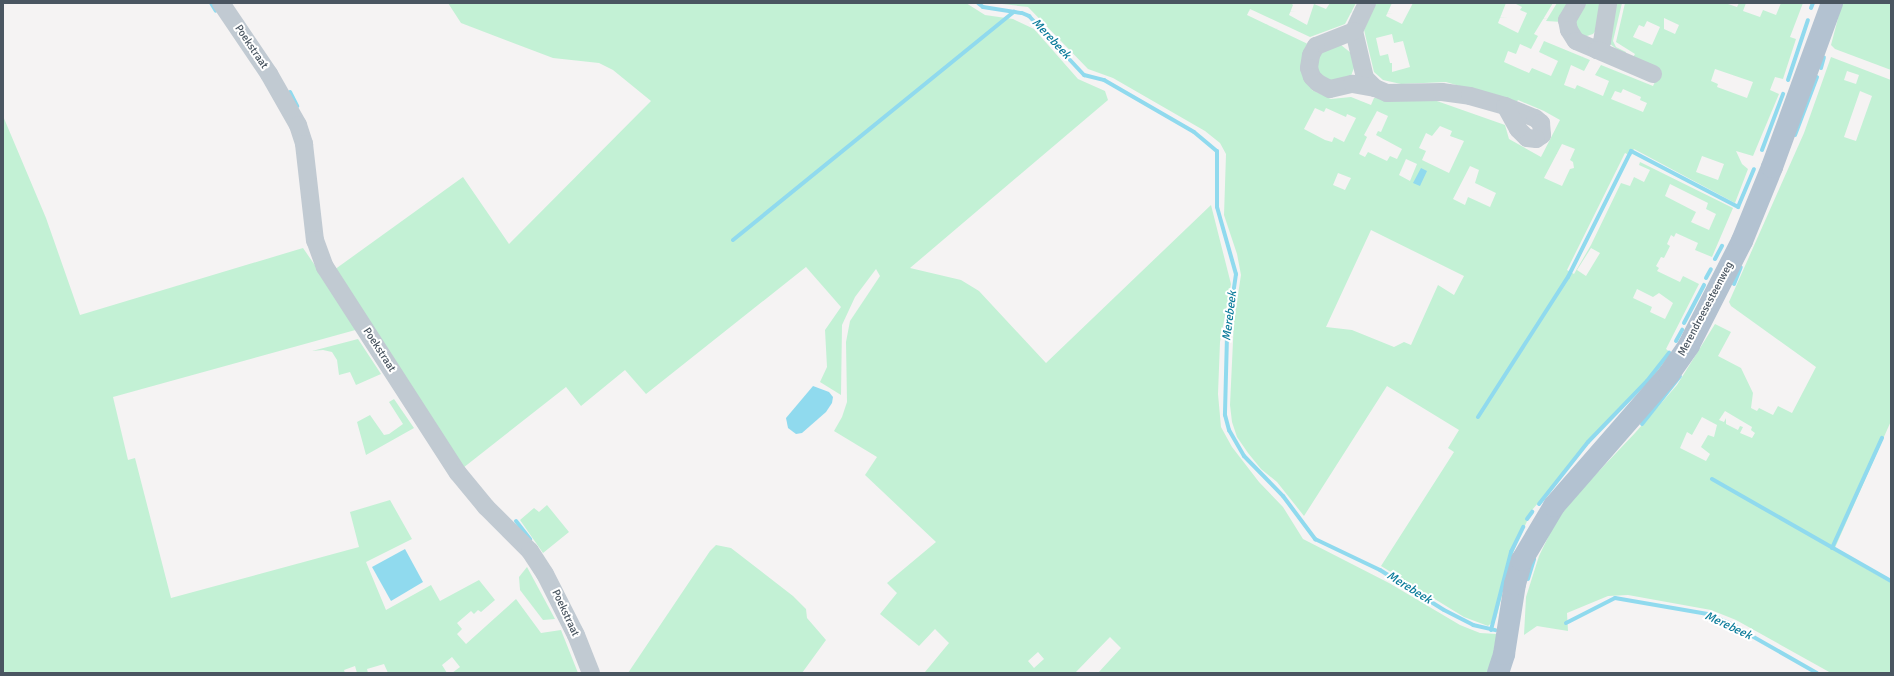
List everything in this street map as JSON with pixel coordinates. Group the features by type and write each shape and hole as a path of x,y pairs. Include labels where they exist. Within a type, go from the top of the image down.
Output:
{"main road":[{"name":"Merendreesesteenweg","path":"1498,673 1504,654 1515,584 1522,560 1554,506 1669,374 1689,345 1742,241 1775,160 1832,3"}],"street":[{"name":"Poekstraat","path":"221,3 269,74 298,125 304,144 315,240 325,267 458,473 486,507 530,551 545,574 576,635 591,673"},
{"path":"1367,3 1354,31 1365,78 1375,88"},
{"path":"1577,3 1567,20 1569,30 1576,41 1653,74"},
{"path":"1596,50 1602,42 1608,3"},
{"path":"1354,31 1316,46 1311,55 1310,68 1312,76 1318,83 1330,89 1352,84 1375,88 1387,93 1442,92 1470,96 1505,106"}],"green space":[{"path":"448,3 966,3 985,15 1013,19 1034,29 1078,79 1105,91 1108,100 910,268 961,280 979,291 1046,363 1211,205 1231,284 1220,342 1218,394 1221,427 1232,447 1259,482 1283,507 1303,539 1389,583 1460,625 1480,633 1497,634 1489,673 1098,673 1121,648 1110,637 1075,673 925,672 949,643 935,629 919,646 880,614 897,593 887,583 936,542 865,475 877,457 834,431 842,417 847,402 846,342 850,321 880,276 876,269 855,297 842,325 841,395 820,382 827,367 825,330 841,307 806,267 646,394 625,370 581,406 566,387 463,468 334,270 463,177 509,244 651,101 613,70 599,63 553,58 461,23","holes":["1038,652 1044,659 1034,668 1028,661"]},
{"path":"993,3 1291,3 1293,5 1289,15 1307,25 1314,4 1326,9 1330,3 1356,3 1345,24 1310,37 1250,9 1247,15 1310,45 1305,75 1312,90 1331,99 1351,97 1371,105 1374,98 1434,100 1505,125 1509,139 1541,157 1560,120 1544,111 1518,100 1516,103 1446,82 1401,84 1383,80 1374,72 1364,30 1376,3 1392,3 1386,16 1402,24 1413,3 1506,3 1498,23 1518,33 1527,13 1520,10 1522,7 1514,3 1553,3 1534,34 1538,36 1531,49 1520,44 1516,54 1508,51 1504,62 1529,73 1532,68 1551,76 1558,61 1539,52 1544,41 1590,60 1584,71 1571,65 1564,85 1575,89 1577,85 1603,96 1609,81 1595,75 1601,65 1653,86 1660,71 1632,59 1635,54 1616,42 1625,3 1725,3 1737,7 1739,3 1746,3 1743,11 1760,17 1763,10 1776,15 1781,3 1803,3 1790,37 1796,39 1783,79 1775,77 1770,90 1779,94 1753,156 1736,151 1742,164 1748,169 1735,203 1634,149 1631,156 1625,153 1567,270 1574,274 1591,245 1621,183 1630,186 1634,177 1644,182 1650,170 1639,165 1640,162 1733,208 1712,257 1695,250 1698,243 1676,233 1674,237 1671,235 1667,244 1670,246 1664,258 1661,257 1656,266 1659,268 1657,271 1680,282 1683,276 1699,284 1666,349 1671,353 1651,380 1610,419 1532,510 1512,555 1496,619 1488,626 1464,617 1381,566 1454,452 1448,448 1459,430 1387,386 1304,516 1277,482 1261,469 1248,453 1237,437 1232,422 1230,405 1234,320 1241,275 1237,254 1224,215 1226,154 1220,143 1205,131 1113,78 1088,69 1028,7","holes":["1664,18 1679,25 1675,34 1664,29","1647,21 1660,27 1652,45 1633,37 1639,25 1644,27","1392,34 1394,43 1403,41 1410,67 1392,72 1392,63 1390,63 1388,54 1380,56 1376,38","1715,69 1753,82 1747,98 1717,87 1718,84 1711,81","1623,89 1641,97 1640,100 1647,103 1643,112 1611,99 1615,91 1621,93","1315,108 1324,112 1326,108 1346,117 1347,114 1356,118 1344,142 1334,137 1332,142 1304,129","1377,111 1388,116 1381,132 1378,131 1376,135 1402,149 1397,159 1390,156 1387,161 1368,152 1365,157 1359,154 1367,137 1364,135","1440,126 1452,131 1450,136 1464,141 1449,173 1422,160 1426,151 1419,148 1426,133 1432,136","1562,144 1575,149 1570,160 1573,162 1574,168 1570,169 1562,186 1544,178","1702,156 1724,164 1718,180 1696,172","1406,159 1417,164 1410,181 1399,175","1470,166 1479,170 1475,183 1496,193 1490,207 1468,197 1465,205 1453,199","1338,173 1351,178 1345,190 1333,185","1670,184 1708,203 1706,209 1716,214 1709,230 1691,222 1696,212 1665,196","1371,230 1464,276 1454,295 1438,285 1411,345 1404,342 1394,347 1352,330 1326,327","1591,248 1600,253 1586,276 1577,270","1637,289 1653,297 1659,293 1673,303 1665,319 1650,312 1652,307 1633,298"]},
{"path":"1557,3 1571,3 1562,22 1546,21"},
{"path":"1584,3 1601,3 1597,29 1593,34 1584,37 1576,33 1575,18"},
{"path":"1613,3 1622,3 1613,41 1616,47 1626,52 1625,56 1609,43"},
{"path":"1842,3 1891,3 1891,70 1835,49 1831,45"},
{"path":"1341,45 1351,53 1355,65 1351,76 1342,83 1321,79 1315,59 1318,53"},
{"path":"1831,57 1891,80 1891,421 1834,550 1891,583 1891,673 1831,673 1736,620 1711,610 1628,595 1608,596 1567,613 1568,631 1537,626 1524,635 1526,597 1539,556 1556,521 1581,490 1635,433 1677,385 1715,324 1731,332 1718,356 1741,368 1753,393 1751,408 1757,411 1759,408 1773,415 1778,406 1792,413 1816,367 1731,306 1729,302 1804,133","holes":["1847,71 1859,75 1856,84 1844,80","1860,91 1872,96 1856,141 1844,137","1725,411 1752,427 1751,430 1755,433 1752,438 1740,433 1743,427 1740,426 1738,430 1726,424 1726,418 1724,422 1719,420","1702,417 1717,425 1714,437 1708,435 1701,447 1710,454 1706,461 1680,448 1687,432 1692,435"]},
{"path":"3,116 46,218 80,315 303,248 359,329 113,397 128,460 135,458 171,598 359,547 350,512 390,500 412,539 366,562 386,610 431,585 440,601 479,580 495,600 481,612 478,610 474,614 471,611 457,623 462,629 457,634 466,644 516,599 541,633 561,630 578,673 452,673 460,667 452,657 442,665 447,673 388,673 384,664 367,669 368,673 357,673 355,666 344,670 345,673 3,673"},
{"path":"358,339 381,374 356,385 350,372 339,375 337,360 332,352 323,350 312,351"},
{"path":"394,399 414,428 366,455 357,422 370,415 384,435 389,434 403,424 389,402"},
{"path":"547,505 569,532 543,553 520,520 534,508 539,512"},
{"path":"716,545 731,548 793,596 806,609 807,618 826,640 802,673 628,673 710,551"},
{"path":"527,567 555,619 543,620 520,590 519,577"}],"water":[{"path":"1421,168 1427,171 1420,186 1413,183"},
{"path":"813,386 829,392 833,397 832,403 826,412 802,433 796,434 788,428 786,418"},
{"path":"405,549 423,582 391,601 372,567"}],"waterway":[{"path":"211,3 216,11"},
{"name":"Merebeek","path":"978,3 983,7 1022,13 1029,16 1084,75 1104,80 1194,132 1217,151 1217,207 1236,274 1227,336 1225,415 1229,430 1244,456 1283,496 1315,539 1380,570 1444,610 1473,625 1495,630"},
{"path":"1811,8 1813,3"},
{"path":"733,240 1014,12"},
{"path":"1788,80 1808,20"},
{"path":"1821,68 1824,57"},
{"path":"1795,135 1817,77"},
{"path":"290,92 297,106"},
{"path":"1762,150 1783,94"},
{"path":"1478,417 1568,277 1631,151 1738,207 1754,169"},
{"path":"1715,259 1722,246"},
{"path":"1734,284 1741,267"},
{"path":"1706,278 1711,269"},
{"path":"1684,323 1704,285"},
{"path":"1676,341 1682,330"},
{"path":"1539,504 1588,442 1647,381 1669,353"},
{"path":"1642,424 1680,376"},
{"path":"1832,548 1882,438"},
{"path":"1712,479 1891,581"},
{"path":"1527,519 1532,512"},
{"path":"516,521 530,539"},
{"path":"1491,630 1511,552 1523,527"},
{"path":"1528,579 1534,559"},
{"name":"Merebeek","path":"1566,623 1615,598 1708,614 1729,623 1817,673"}]}
